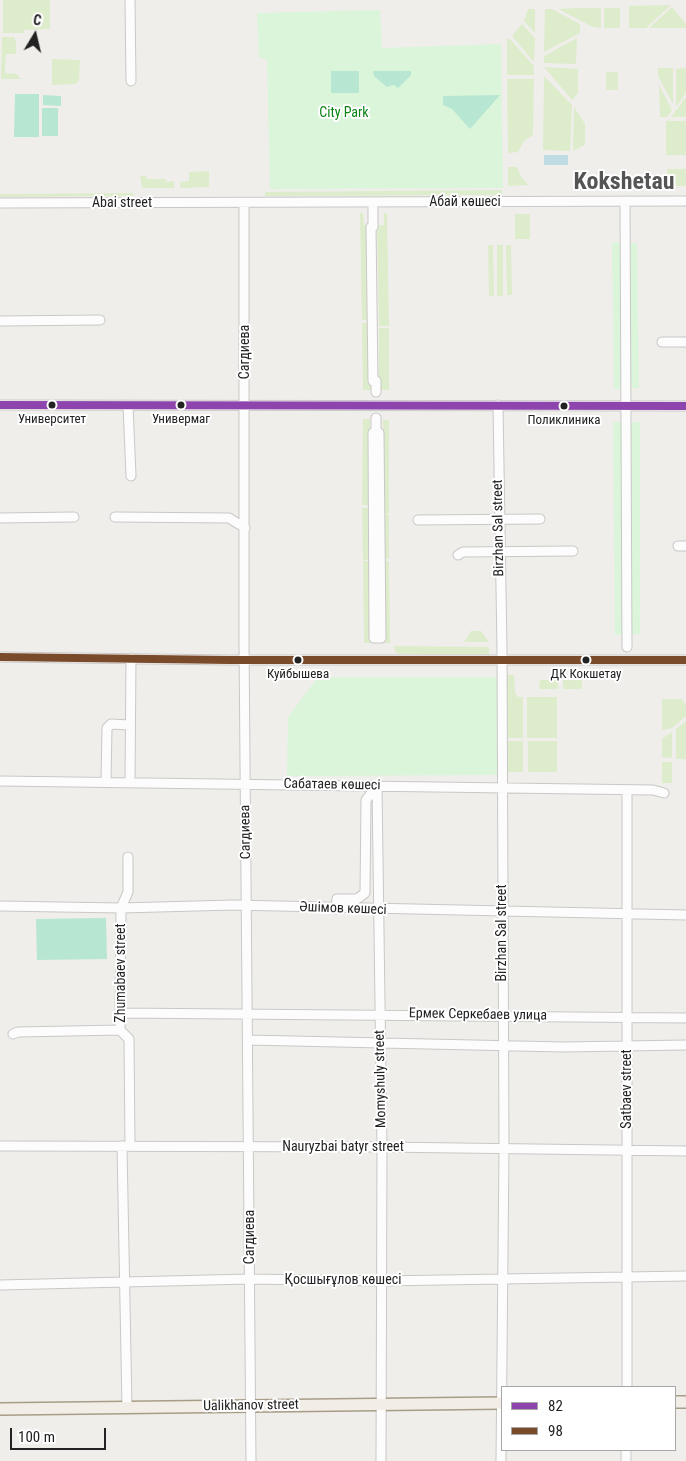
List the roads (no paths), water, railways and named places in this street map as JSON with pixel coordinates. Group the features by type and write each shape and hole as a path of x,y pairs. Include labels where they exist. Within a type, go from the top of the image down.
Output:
{"main road":[{"name":"Ualikhanov street","path":"0,1409 501,1403"}],"street":[{"path":"130,0 131,81"},
{"path":"624,201 627,647"},
{"name":"Абай көшесі","path":"244,202 686,201"},
{"name":"Abai street","path":"0,203 244,202"},
{"name":"Сагдиева","path":"244,202 245,660 251,1461"},
{"path":"373,202 373,227 376,227 374,272 378,381 376,381 376,392"},
{"path":"0,321 100,320"},
{"path":"662,342 686,342"},
{"path":"0,405 686,406"},
{"path":"128,405 131,476"},
{"name":"Birzhan Sal street","path":"498,405 498,520 502,660 501,788 504,1148 502,1386"},
{"path":"376,418 376,433 379,433 376,449 377,604 381,638 378,642"},
{"path":"0,518 74,517"},
{"path":"115,517 229,518 245,528"},
{"path":"418,520 540,519"},
{"path":"458,555 463,552 573,551"},
{"path":"0,657 245,660 686,660"},
{"path":"130,781 131,658"},
{"path":"106,781 107,728 111,724 130,725"},
{"name":"Сабатаев көшесі","path":"0,781 130,781 627,790 664,793"},
{"path":"336,909 337,899 357,899 365,894 366,800 377,786"},
{"name":"Momyshuly street","path":"377,786 377,910 382,1146 381,1461"},
{"name":"Satbaev street","path":"627,790 627,1386"},
{"name":"Zhumabaev street","path":"127,1408 126,1146 129,1039 120,1030 120,1012 121,908 128,892 128,857"},
{"name":"Әшімов көшесі","path":"0,906 121,908 248,906 377,910 686,914"},
{"name":"Ермек Серкебаев улица","path":"120,1012 686,1018"},
{"path":"13,1034 18,1032 120,1030"},
{"name":"Ермек Серкебаев улица","path":"248,1040 380,1041 563,1047 686,1045"},
{"name":"Nauryzbai batyr street","path":"0,1146 382,1146 686,1151"},
{"name":"Қосшығұлов көшесі","path":"0,1285 250,1279 381,1281 686,1276"}],"water":[{"path":"544,155 568,155 568,165 544,165"}],"place":[{"name":"Университет","path":"52,405"},
{"name":"Универмаг","path":"181,405"},
{"name":"Поликлиника","path":"564,406"},
{"name":"Куйбышева","path":"298,660"},
{"name":"ДК Кокшетау","path":"586,660"}],"district":[{"name":"Kokshetau","path":"624,183"}],"park label":[{"name":"City Park","path":"344,113"}]}
